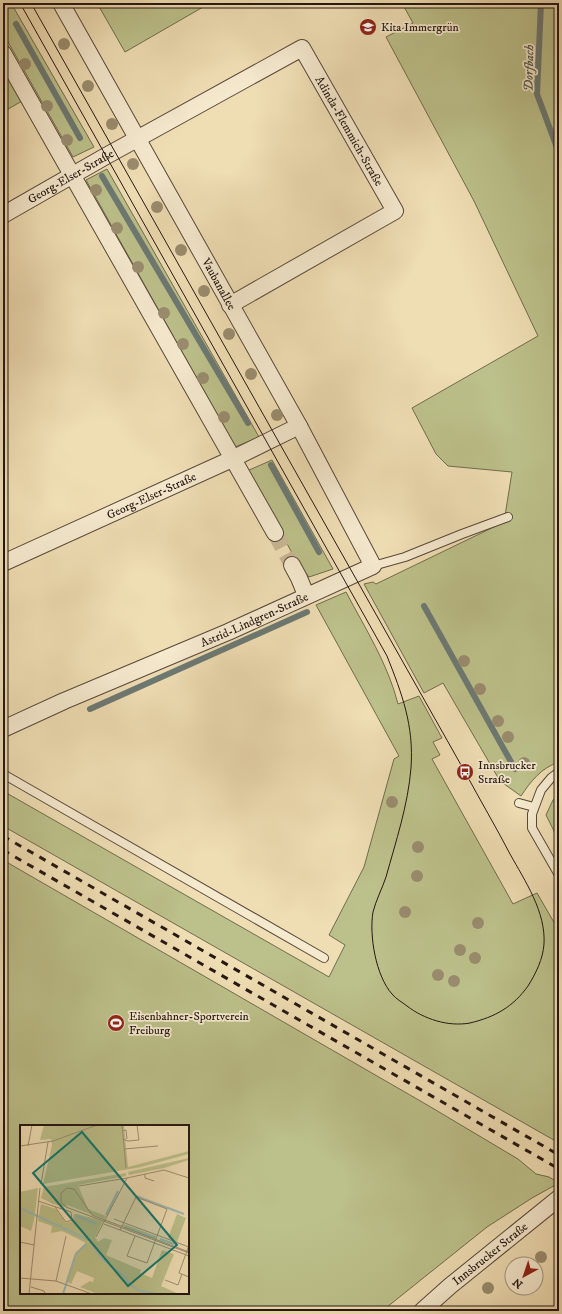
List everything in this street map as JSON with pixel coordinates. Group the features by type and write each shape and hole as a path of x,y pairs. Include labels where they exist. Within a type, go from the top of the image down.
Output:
{"street":[{"name":"Vaubanallee","path":"61,3 299,426 373,566"},
{"name":"Adinda-Flemmich-Straße","path":"138,138 302,48 395,211 230,305"},
{"path":"3,53 275,534"},
{"name":"Georg-Elser-Straße","path":"3,215 138,138"},
{"name":"Georg-Elser-Straße","path":"3,563 232,459 299,426"},
{"path":"292,565 306,595"},
{"name":"Astrid-Lindgren-Straße","path":"3,729 64,701 228,632 306,595 373,566"},
{"name":"Innsbrucker Straße","path":"422,1311 450,1286 559,1198"}],"lane":[{"name":"Astrid-Lindgren-Straße","path":"373,566 405,557 508,517"},
{"path":"559,772 551,778 541,790 532,814 532,828 559,875"},
{"path":"3,774 324,958"},
{"path":"519,803 534,807"}],"green space":[{"path":"3,3 11,3 94,147 73,157 3,33"},
{"path":"97,3 210,3 125,52"},
{"path":"402,3 559,3 559,762 542,771 521,796 500,781 443,683 424,693 364,584 373,582 376,584 504,522 512,472 448,466 436,454 412,408 538,336 474,201 386,37 413,23"},
{"path":"3,67 22,101 3,112"},
{"path":"107,169 259,437 235,447 86,180"},
{"path":"272,460 333,569 309,577 297,562 247,471"},
{"path":"346,592 382,660 394,689 398,704 419,696 442,738 433,742 440,755 432,759 513,904 537,893 559,931 559,1143 3,826 3,791 329,977 345,945 329,935 364,867 394,759 399,756 316,605"},
{"path":"559,795 559,841 546,815 553,800"},
{"name":"Eisenbahner-Sportverein Freiburg","path":"3,860 429,1106 518,1159 536,1174 549,1177 559,1183 532,1198 487,1227 382,1311 3,1311"}],"waterway":[{"name":"Dorfbach","path":"541,3 537,94 559,153"},
{"path":"16,24 80,138"},
{"path":"102,176 248,423"},
{"path":"271,465 319,552"},
{"path":"424,606 515,769"},
{"path":"90,709 307,612"}],"tunnel":[{"path":"275,533 292,565"}],"tram line":[{"path":"20,3 387,656 398,683 409,724 411,738 411,768 401,823 386,877 373,912 372,922 375,955 386,986 397,999 414,1011 437,1021 462,1024 488,1018 503,1010 516,1000 528,986 541,960 544,944 544,932 542,920 533,897 465,772 31,3"}],"railway":[{"path":"3,836 559,1155"},
{"path":"3,850 559,1169"}],"place":[{"name":"Kita Immergrün","path":"368,27"},
{"name":"Innsbrucker Straße","path":"465,772"},
{"name":"Eisenbahner-Sportverein Freiburg","path":"116,1023"}]}
